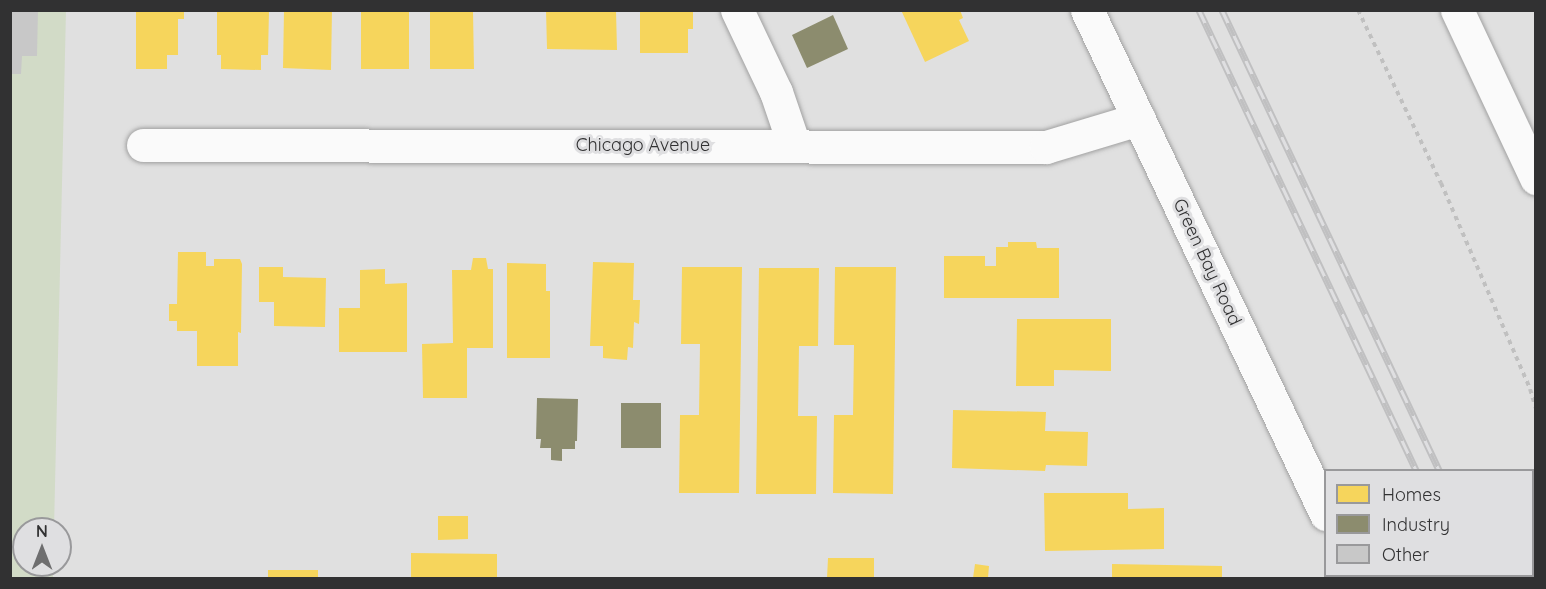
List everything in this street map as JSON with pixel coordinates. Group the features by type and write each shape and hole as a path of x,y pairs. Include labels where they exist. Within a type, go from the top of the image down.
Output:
{"street":[{"path":"738,10 776,92 794,145"},
{"name":"Green Bay Road","path":"1087,10 1324,510"},
{"path":"1457,10 1536,178"},
{"name":"Chicago Avenue","path":"143,145 1046,147 1139,119"}],"path":[{"path":"1358,10 1441,183 1530,389 1536,409"}],"green space":[{"path":"10,11 66,11 54,517 12,517 12,577 53,578 11,578"}],"building: Homes":[{"path":"136,10 184,10 184,19 178,19 178,55 167,55 167,69 136,69"},
{"path":"217,10 269,10 268,55 261,55 261,70 221,69 221,55 217,55"},
{"path":"284,10 332,10 331,70 283,68"},
{"path":"361,10 409,10 409,69 361,69"},
{"path":"430,10 473,10 474,69 430,69"},
{"path":"546,10 616,10 617,50 547,49"},
{"path":"640,10 693,10 693,29 688,29 688,53 640,53"},
{"path":"901,10 960,10 963,18 959,20 969,41 925,62"},
{"path":"1008,242 1036,242 1037,248 1059,248 1059,298 944,298 944,256 985,256 985,266 996,266 996,247 1008,247"},
{"path":"178,252 206,252 206,266 214,266 214,259 240,259 242,264 241,333 238,332 238,366 197,366 197,331 177,331 177,321 169,321 169,304 177,304"},
{"path":"473,258 486,258 488,269 493,269 493,348 467,348 467,398 423,398 422,344 453,343 452,270 471,270"},
{"path":"593,262 634,263 633,300 640,300 639,324 634,322 633,348 628,347 627,360 603,358 603,346 590,346"},
{"path":"507,263 546,264 546,291 550,291 550,358 507,358"},
{"path":"259,267 283,267 283,277 326,278 325,327 274,326 274,302 259,302"},
{"path":"682,267 742,267 739,493 679,493 680,415 699,415 700,344 681,344"},
{"path":"835,267 896,267 893,494 833,493 834,415 853,415 854,345 834,345"},
{"path":"759,268 819,268 818,346 799,346 798,416 817,416 816,494 756,494"},
{"path":"385,269 385,284 407,283 407,352 339,352 339,308 360,308 360,270"},
{"path":"1017,319 1111,319 1111,371 1054,370 1054,386 1016,386"},
{"path":"953,410 1046,412 1045,431 1088,432 1087,466 1046,465 1045,471 952,468"},
{"path":"1044,493 1128,493 1128,509 1164,508 1164,549 1045,551"},
{"path":"438,516 468,516 468,539 438,540"},
{"path":"411,553 497,554 497,578 411,578"},
{"path":"828,558 874,558 874,578 827,578"},
{"path":"975,564 989,566 988,578 973,578"},
{"path":"1112,564 1222,566 1222,578 1112,578"},
{"path":"268,570 318,570 318,578 268,578"}],"building: Industry":[{"path":"833,15 848,49 807,68 792,35"},
{"path":"537,398 578,399 575,449 562,449 562,461 551,460 551,448 540,448 541,439 536,439"},
{"path":"621,403 661,403 661,448 621,448"}],"building: Other":[{"path":"10,10 38,10 37,56 22,56 21,74 10,74"}],"railway":[{"path":"1199,10 1416,469"},
{"path":"1222,10 1439,469"}]}
